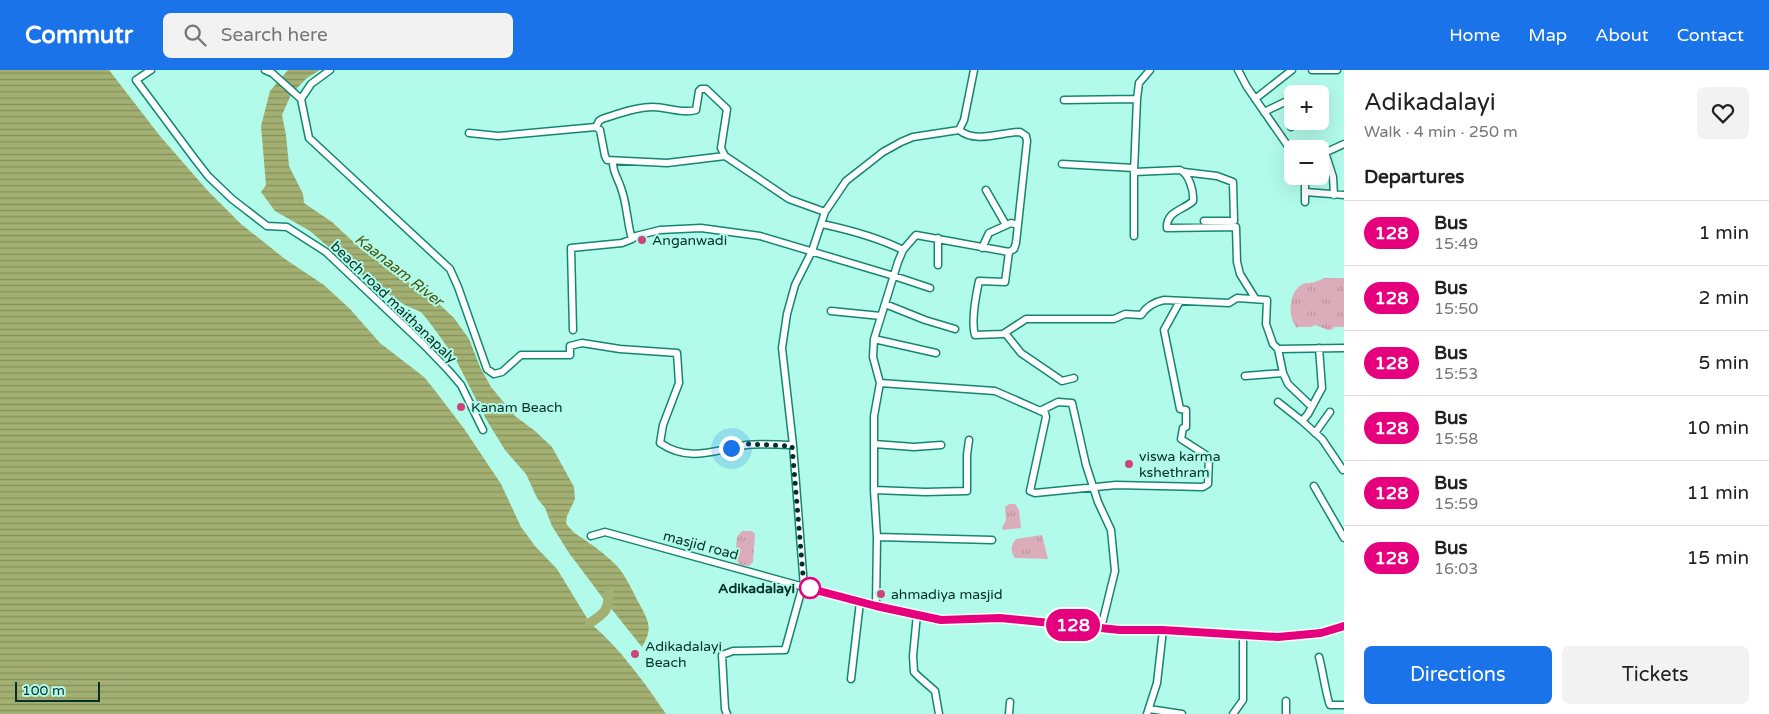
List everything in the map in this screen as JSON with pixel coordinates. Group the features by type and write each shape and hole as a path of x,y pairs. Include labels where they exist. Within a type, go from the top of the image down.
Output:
{"street":[{"name":"beach road maithanapaly","path":"151,70 136,80 208,176 259,221 267,226 287,227 326,252 449,371 461,385 483,430"},
{"path":"265,70 272,73 299,97 309,138 450,269 487,369 494,374 502,372 521,355 570,355 570,346 582,344 677,353 679,384 663,425 660,443 672,451 696,455 748,444 792,446"},
{"path":"299,97 311,84 330,70"},
{"path":"960,130 964,120 974,70"},
{"path":"1134,236 1136,99 1139,83 1150,70"},
{"path":"1238,70 1255,99 1284,140"},
{"path":"1255,99 1292,70"},
{"path":"1312,70 1337,70"},
{"path":"596,127 602,119 640,108 655,107 671,110 696,110 698,91 706,89 727,109 721,148 725,156 789,198 825,212"},
{"path":"1064,100 1136,99"},
{"path":"1264,112 1284,102"},
{"path":"469,134 498,136 596,127 602,135 605,156 608,160 667,163 725,156"},
{"path":"727,714 725,710 722,655 734,651 785,650 804,587 782,348 787,314 795,285 812,251 825,212 846,181 883,152 913,137 960,130 972,137 1020,132 1026,136 1027,141 1014,249 1009,252 916,235 904,250 874,339 873,357 880,383 874,416 874,490 877,536 876,606"},
{"path":"1329,150 1344,144"},
{"path":"613,161 613,167 622,189 632,240"},
{"path":"1062,164 1162,172 1180,170 1217,176 1233,182 1237,262 1240,274 1256,298"},
{"path":"1329,168 1333,177 1334,195"},
{"path":"1184,172 1191,185 1194,196 1193,201 1177,210 1168,222 1167,228 1235,224"},
{"path":"1305,202 1306,185"},
{"path":"986,190 1006,225"},
{"path":"1306,192 1344,195"},
{"path":"1204,221 1235,224"},
{"path":"982,248 989,233 1010,223 1018,225"},
{"path":"822,224 859,232 904,250"},
{"path":"573,330 571,248 622,243 632,240 636,236 660,230 701,228 760,236 930,288"},
{"path":"938,238 938,265"},
{"path":"1009,252 1004,282 980,281 974,328 974,333 977,336 1005,333 1026,319 1114,319 1125,314 1141,315 1147,307 1155,302 1164,300 1229,303 1237,298 1267,300 1266,324 1272,344 1278,349 1283,373 1288,384 1312,407"},
{"path":"880,383 995,391 1045,413 1046,417 1030,491 1034,493 1116,485 1203,487 1208,484 1209,457 1181,439 1183,428 1186,427 1186,410 1180,409 1164,330 1180,301"},
{"path":"885,304 925,320 955,329"},
{"path":"832,311 881,316"},
{"path":"1005,333 1020,353 1062,381 1074,378"},
{"path":"874,339 936,353"},
{"path":"1302,421 1322,388 1320,348"},
{"path":"1278,349 1344,348"},
{"path":"1245,376 1283,373"},
{"path":"1040,411 1058,402 1072,403 1075,422 1093,487 1111,530 1115,571 1101,628"},
{"path":"1278,402 1315,433 1343,470"},
{"path":"1315,433 1330,412"},
{"path":"874,490 966,491 967,455 970,440"},
{"path":"874,444 914,447 941,445"},
{"path":"1314,486 1344,538"},
{"name":"masjid road","path":"591,536 606,532 804,587"},
{"path":"877,536 992,540"},
{"path":"804,587 876,606 941,620 1000,618 1120,630 1163,630 1278,637 1312,634 1344,626"},
{"path":"851,680 860,602"},
{"path":"917,614 913,656 914,672 934,691 940,714"},
{"path":"1163,630 1157,683 1148,712 1182,714"},
{"path":"1233,714 1243,700 1243,636"},
{"path":"1319,657 1328,702 1330,705 1344,705"},
{"path":"1286,701 1286,714"},
{"path":"1008,714 1010,702"}],"green space":[{"path":"1324,278 1344,278 1344,327 1334,327 1328,330 1315,325 1297,328 1291,312 1294,294 1301,285"},
{"path":"1009,504 1015,504 1019,510 1021,528 1003,530 1002,528 1006,520 1005,507"},
{"path":"742,531 752,531 755,534 753,562 749,566 739,564 735,558 737,537"},
{"path":"1042,535 1048,559 1015,558 1012,548 1016,539"}],"shaded area":[{"path":"0,70 109,70 160,136 207,190 241,224 285,259 324,285 350,309 380,343 424,377 465,430 501,484 521,527 535,546 557,569 590,623 621,654 666,714 0,714"},
{"path":"288,70 320,70 307,78 298,87 290,97 282,115 289,166 303,194 304,203 332,222 361,249 437,302 454,318 469,339 480,367 491,387 515,416 552,447 574,487 575,499 567,516 566,523 574,532 613,562 626,579 649,626 648,635 642,647 569,553 552,526 545,508 537,498 526,474 505,450 486,419 454,356 421,312 405,305 368,281 310,231 275,211 261,192 266,185 261,126 270,91"}],"waterway":[{"name":"Kaanaam River","path":"590,623 607,608 609,593"}],"bus line":[{"name":"128","path":"804,587 876,606 941,620 1000,618 1120,630 1163,630 1278,637 1321,633 1344,626"}],"place":[{"name":"Anganwadi","path":"642,240"},
{"name":"Kanam Beach","path":"461,407"},
{"name":"viswa karma kshethram","path":"1129,464"},
{"name":"Adikadalayi","path":"810,588"},
{"name":"ahmadiya masjid","path":"881,594"},
{"name":"Adikadalayi Beach","path":"635,654"}],"route":[{"path":"731,448 748,444 792,446 804,587 810,588"}]}
